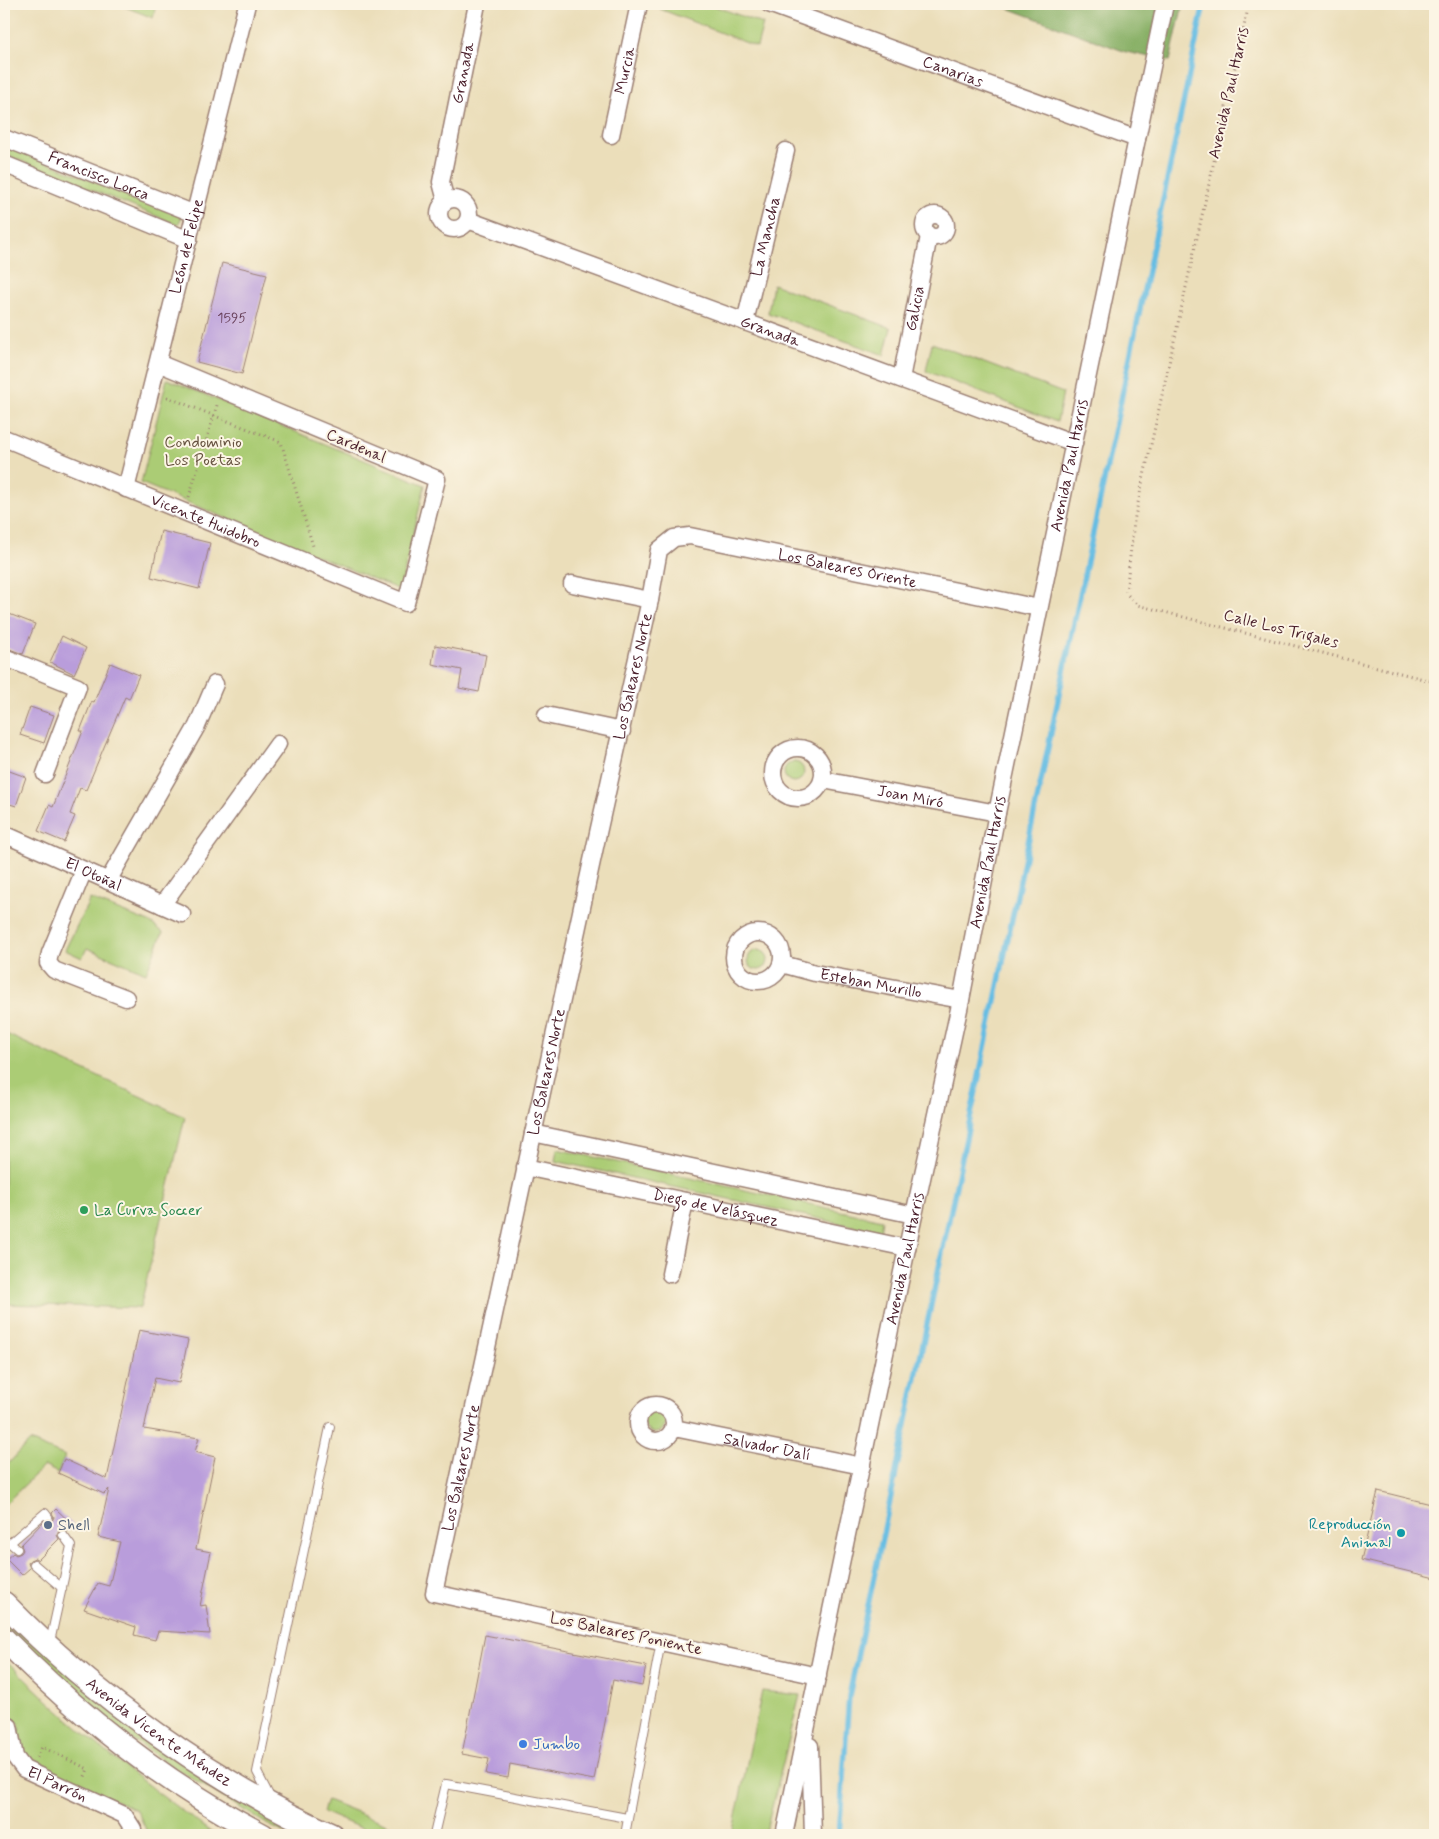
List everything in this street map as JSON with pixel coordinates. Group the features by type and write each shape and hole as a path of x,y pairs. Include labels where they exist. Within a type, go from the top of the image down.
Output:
{"main road":[{"name":"Avenida Vicente Méndez","path":"4,1603 49,1647 92,1683 180,1749 274,1806 332,1835"},
{"name":"Avenida Vicente Méndez","path":"4,1639 54,1687 128,1748 210,1804 263,1835"}],"street":[{"name":"León de Felipe","path":"126,488 247,4"},
{"name":"Granada","path":"477,4 442,182 446,201 439,210 439,220 446,228 457,230 462,228 468,220 1074,443"},
{"name":"Murcia","path":"611,136 640,4"},
{"name":"Canarias","path":"769,4 1137,139"},
{"name":"Avenida Paul Harris","path":"784,1835 914,1214 961,1000 997,813 1165,4"},
{"name":"Francisco Lorca","path":"4,138 195,214"},
{"name":"La Mancha","path":"745,322 786,151"},
{"name":"Francisco Lorca","path":"4,164 189,240"},
{"path":"446,201 455,199 464,202 469,210 468,220"},
{"name":"Galicia","path":"901,380 929,236"},
{"name":"Cardenal","path":"158,363 437,479 406,603"},
{"name":"Vicente Huidobro","path":"4,438 406,603"},
{"name":"Los Baleares Oriente","path":"659,550 674,538 690,536 1039,608"},
{"name":"Los Baleares Norte","path":"434,1593 598,833 622,731 659,550"},
{"path":"572,584 650,600"},
{"path":"4,657 78,687 45,774"},
{"path":"108,881 197,726 215,684"},
{"path":"546,715 622,731"},
{"path":"162,905 278,744"},
{"name":"Joan Miró","path":"823,780 997,813"},
{"name":"El Otoñal","path":"4,834 182,914"},
{"path":"84,870 50,953 48,963 54,970 126,998"},
{"name":"Esteban Murillo","path":"782,964 815,973 961,1000"},
{"path":"533,1132 914,1214"},
{"name":"Diego de Velásquez","path":"525,1168 907,1248"},
{"path":"670,1274 685,1201"},
{"name":"Salvador Dalí","path":"674,1428 862,1466"},
{"name":"Los Baleares Poniente","path":"434,1593 818,1676"},
{"name":"Avenida Paul Harris","path":"808,1722 813,1835"},
{"name":"El Parrón","path":"4,1723 10,1726 9,1762 124,1815 132,1832"}],"lane":[{"path":"274,1806 257,1772 330,1428"},
{"path":"17,1548 7,1543 45,1513 48,1517"},
{"path":"49,1647 71,1546 63,1535"},
{"path":"34,1564 62,1588"},
{"path":"625,1835 661,1641"},
{"path":"434,1835 446,1784 628,1818"}],"path":[{"name":"Avenida Paul Harris","path":"1126,593 1134,521 1249,4"},
{"path":"184,512 222,390"},
{"path":"151,391 281,442 320,568"},
{"name":"Calle Los Trigales","path":"1126,593 1138,606 1435,682"},
{"path":"30,1772 42,1747 88,1769 78,1794"}],"green space":[{"path":"118,4 156,4 153,18"},
{"path":"661,4 709,4 763,24 757,47 660,9"},
{"path":"997,4 1183,4 1170,61 1126,52"},
{"path":"4,145 182,217 178,225 4,154"},
{"path":"773,284 891,328 884,355 768,313"},
{"path":"932,343 1063,393 1057,422 926,371"},
{"name":"Condominio Los Poetas","path":"167,379 425,485 400,590 141,483"},
{"path":"794,762 801,765 804,772 801,779 794,782 787,779 784,772 787,765"},
{"path":"90,899 149,922 163,932 146,973 87,948 82,958 65,950"},
{"path":"758,950 765,953 768,960 765,967 758,970 751,967 748,960 751,953"},
{"name":"La Curva Soccer","path":"4,1033 185,1117 140,1308 4,1304"},
{"path":"557,1149 882,1220 880,1232 555,1161"},
{"path":"655,1411 663,1414 666,1422 663,1430 655,1433 647,1430 644,1422 647,1414"},
{"path":"30,1441 65,1456 58,1473 44,1466 4,1505 4,1468"},
{"path":"4,1617 227,1792 274,1820 305,1835 289,1835 267,1824 170,1765 125,1734 39,1662 4,1629"},
{"path":"4,1658 53,1706 105,1751 215,1835 146,1835 147,1832 137,1810 33,1764 23,1750 18,1722 4,1715"},
{"path":"762,1691 800,1695 765,1835 732,1835"},
{"path":"327,1800 414,1835 377,1835 323,1812"}],"building":[{"path":"222,263 267,274 242,374 197,362"},
{"path":"161,531 210,543 199,589 151,577"},
{"path":"4,612 35,624 23,654 4,647"},
{"path":"62,636 86,648 74,674 50,662"},
{"path":"435,645 486,655 479,692 459,688 462,670 432,664"},
{"path":"110,663 139,675 129,699 125,697 86,790 80,788 70,814 75,816 64,842 38,831 49,805 53,807 83,731 80,731"},
{"path":"30,707 54,715 44,743 20,735"},
{"path":"4,769 26,777 16,806 4,802"},
{"path":"139,1330 188,1340 179,1383 155,1378 144,1429 199,1438 195,1452 215,1457 196,1549 211,1552 200,1606 206,1605 210,1634 158,1631 155,1640 134,1635 136,1627 84,1609 98,1583 109,1586 120,1542 98,1537 109,1489 104,1494 58,1473 64,1459 107,1479"},
{"name":"Reproducción Animal","path":"1378,1491 1435,1505 1435,1578 1361,1560"},
{"path":"56,1509 73,1525 67,1531 63,1529 59,1531 57,1535 59,1539 38,1560 35,1558 30,1560 28,1563 30,1568 22,1575 6,1559 13,1553 16,1555 21,1553 23,1550 21,1545 44,1521 48,1523 52,1521 54,1517 52,1513"},
{"path":"485,1635 646,1666 642,1686 613,1680 594,1780 510,1764 508,1778 486,1774 489,1759 462,1754"}],"waterway":[{"path":"839,1835 849,1696 1204,4"}],"place":[{"name":"La Curva Soccer","path":"84,1210"},
{"name":"Shell","path":"48,1525"},
{"name":"Reproducción Animal","path":"1401,1533"},
{"name":"Jumbo","path":"523,1744"}]}
